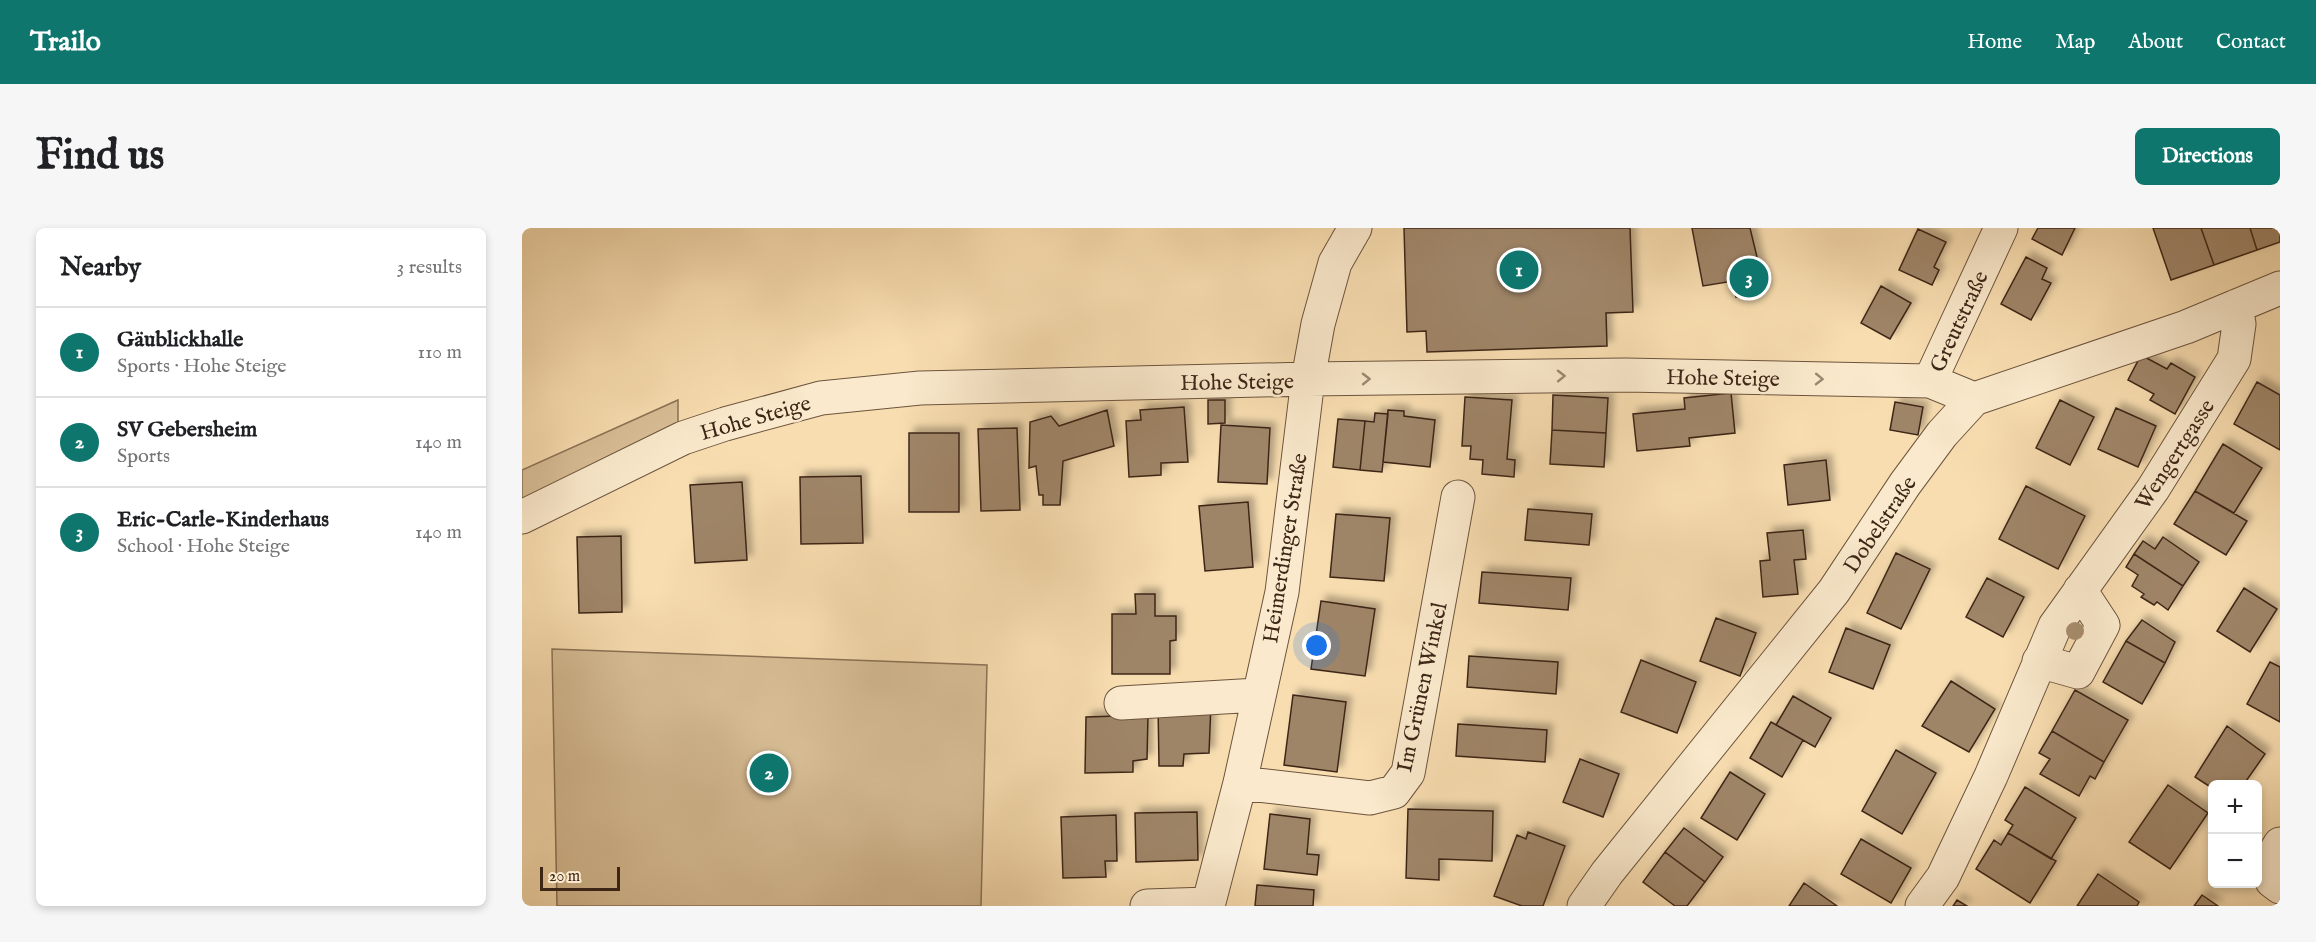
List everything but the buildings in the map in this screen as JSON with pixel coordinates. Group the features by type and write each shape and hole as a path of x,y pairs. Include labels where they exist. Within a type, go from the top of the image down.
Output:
{"street":[{"name":"Heimerdinger Straße","path":"1208,905 1240,783 1282,592 1308,379 1318,324 1335,263 1355,228"},
{"name":"Greutstraße","path":"1930,381 2001,228"},
{"name":"Dobelstraße","path":"1584,906 1607,873 1834,591 1905,484 1942,434 1974,399 2186,327 2280,288"},
{"name":"Wengertgasse","path":"1922,906 1943,878 1992,776 2039,661 2078,672 2103,625 2080,590 2153,489 2235,359 2239,324 2236,306"},
{"name":"Hohe Steige","path":"522,517 683,438 725,424 821,398 920,388 1308,379 1625,375 1930,381 1974,399"},
{"name":"Im Grünen Winkel","path":"1240,783 1370,798 1394,792 1408,773 1458,497"},
{"path":"1121,703 1258,695"},
{"path":"2280,844 2268,864 2272,881 2280,887"},
{"path":"1147,906 1208,905"}],"shaded area":[{"path":"678,400 678,434 522,507 522,470"},
{"path":"552,649 987,665 981,906 557,906"}],"place":[{"name":"Gäublickhalle","path":"1519,270"},
{"name":"Eric-Carle-Kinderhaus","path":"1749,278"},
{"name":"SV Gebersheim","path":"769,773"}]}
